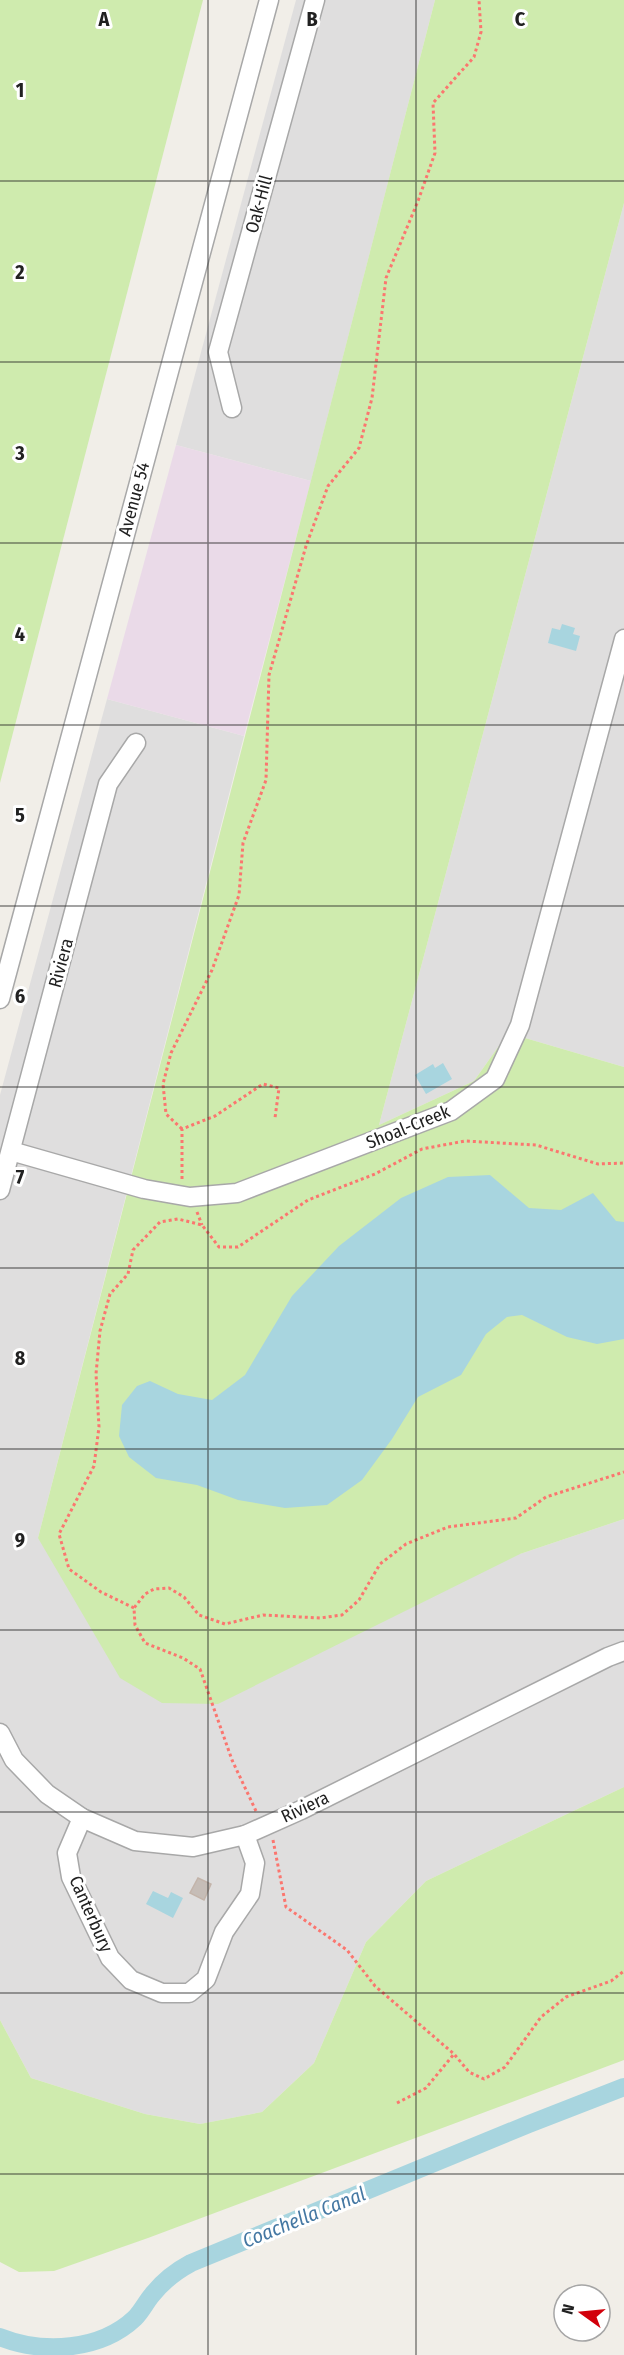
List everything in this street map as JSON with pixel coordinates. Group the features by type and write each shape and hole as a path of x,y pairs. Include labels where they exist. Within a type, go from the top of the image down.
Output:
{"street":[{"name":"Avenue 54","path":"0,999 269,0"},
{"name":"Oak-Hill","path":"232,408 218,352 315,0"},
{"name":"Shoal-Creek","path":"11,1151 144,1189 190,1197 237,1193 452,1111 495,1079 520,1026 624,639"},
{"name":"Riviera","path":"0,1190 108,784 136,743"},
{"name":"Riviera","path":"0,1733 14,1760 47,1794 82,1818 135,1841 193,1847 245,1835 301,1810 608,1657 624,1652"},
{"name":"Canterbury","path":"82,1818 67,1853 71,1876 110,1958 131,1980 162,1993 189,1994 206,1979 224,1932 250,1894 255,1863 245,1835"}],"path":[{"path":"479,0 481,32 474,57 433,102 435,153 386,278 372,398 359,448 328,486 306,546 269,675 266,780 243,843 239,895 212,970 171,1053 164,1084 166,1114 182,1129 181,1177 202,1225 219,1246 237,1247 308,1200 375,1174 422,1149 465,1140 536,1145 598,1164 624,1163"},
{"path":"182,1129 215,1116 263,1084 279,1088 275,1118"},
{"path":"202,1225 178,1219 160,1222 133,1250 128,1274 110,1294 100,1331 96,1374 99,1427 94,1466 59,1534 69,1569 100,1592 134,1608 145,1594 154,1589 169,1588 184,1597 200,1615 225,1624 263,1615 320,1618 342,1615 359,1600 380,1564 406,1544 448,1527 516,1518 546,1497 624,1472"},
{"path":"397,2103 426,2088 454,2054 470,2072 484,2079 505,2067 541,2017 566,1997 611,1981 624,1971"}],"shaded area":[{"path":"296,0 435,0 311,481 176,445"},
{"path":"624,203 624,1067 508,1033 474,1081 379,1125"},
{"path":"176,445 311,481 244,736 107,699"},
{"path":"107,699 244,736 38,1538 520,1554 624,1519 624,1787 426,1881 366,1942 314,2063 262,2112 200,2124 145,2114 31,2078 0,2020 0,1095"}],"green space":[{"path":"0,0 203,0 0,783"},
{"path":"435,0 624,0 624,203 379,1125 474,1081 508,1033 624,1067 624,1519 520,1554 218,1704 162,1703 120,1678 38,1538"},
{"path":"624,1787 624,2060 54,2271 19,2272 0,2262 0,2020 31,2078 145,2114 200,2124 262,2112 314,2063 366,1942 426,1881"}],"water":[{"path":"562,624 575,628 573,634 580,636 576,651 548,643 552,628 560,630"},
{"path":"443,1063 452,1079 426,1094 415,1075 433,1064 435,1068"},
{"path":"490,1175 529,1208 561,1210 593,1193 616,1221 624,1222 624,1339 597,1344 567,1337 522,1315 507,1317 486,1334 461,1375 418,1397 392,1439 362,1480 327,1505 285,1508 238,1500 197,1485 156,1478 129,1457 119,1436 122,1405 137,1386 150,1381 178,1394 212,1400 245,1375 292,1296 339,1246 401,1198 448,1177"},
{"path":"153,1891 168,1898 171,1892 183,1898 173,1918 146,1904"}],"building":[{"path":"198,1878 211,1884 204,1900 190,1893"}],"waterway":[{"name":"Coachella Canal","path":"0,2337 34,2346 52,2347 88,2343 105,2337 121,2329 135,2318 161,2285 191,2263 624,2087"}]}
